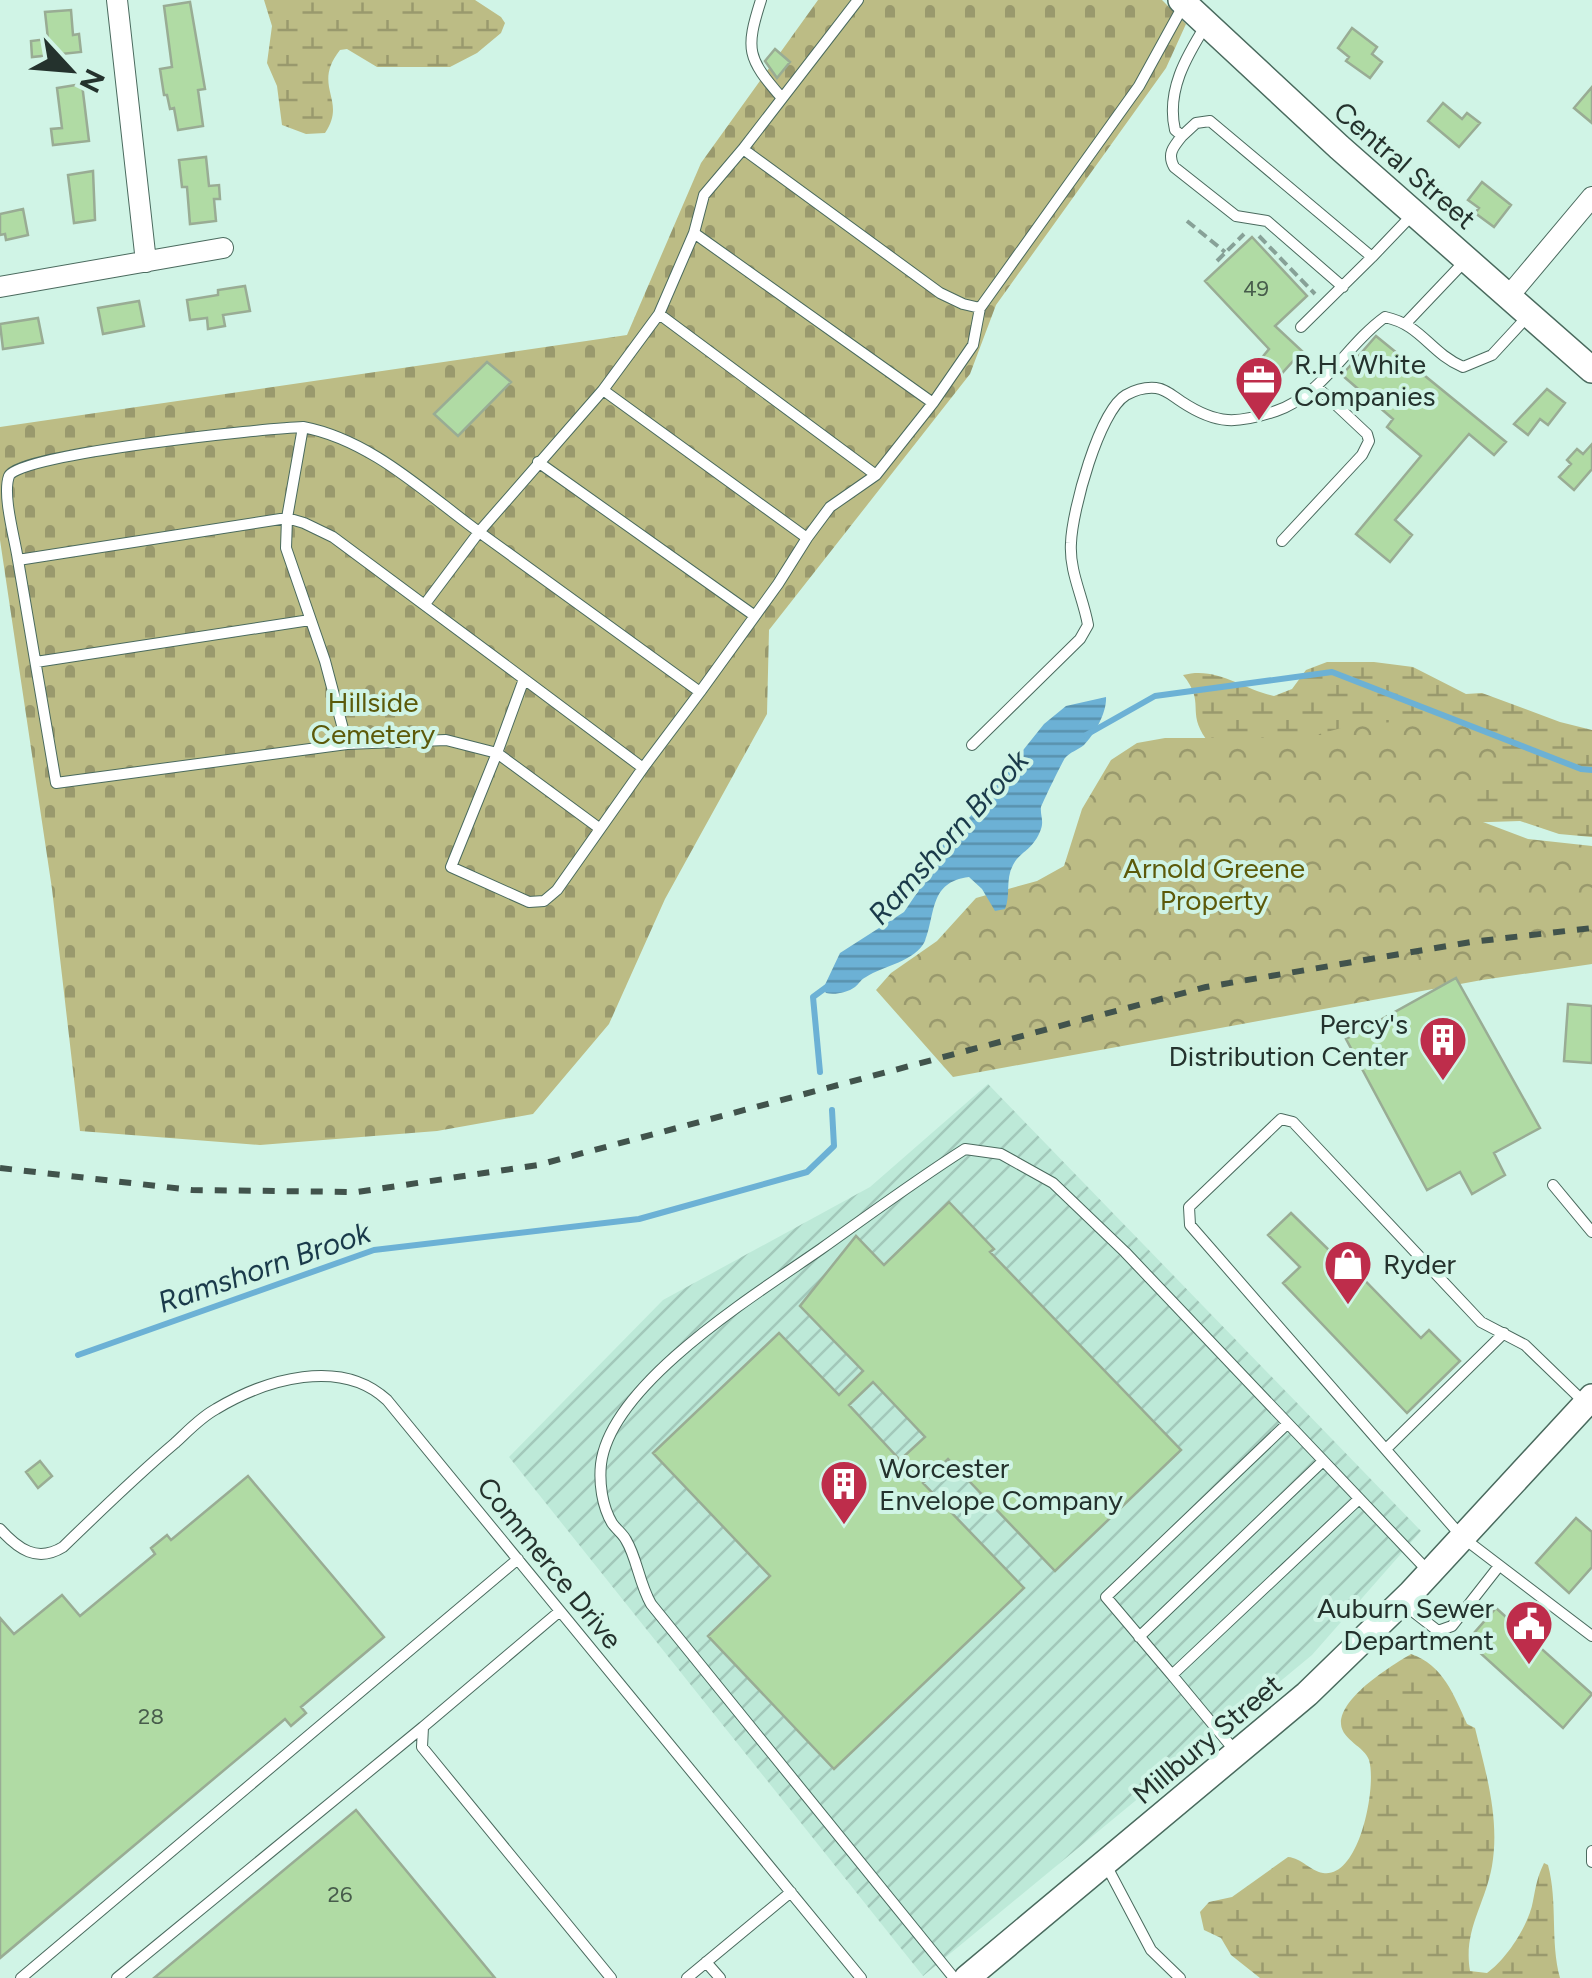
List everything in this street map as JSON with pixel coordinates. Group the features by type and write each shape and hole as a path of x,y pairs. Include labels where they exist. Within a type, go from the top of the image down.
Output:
{"street":[{"path":"116,0 146,262"},
{"name":"Central Street","path":"1183,2 1338,147 1592,370"},
{"path":"1508,297 1592,197"},
{"path":"0,288 224,248"},
{"name":"Millbury Street","path":"967,1978 1307,1694 1402,1603 1589,1400"}],"lane":[{"path":"760,0 749,38 758,70 782,98"},
{"path":"425,604 479,532 603,390 659,314 694,232 704,196 858,0"},
{"path":"524,678 451,868 528,902 544,901 557,890 830,506 876,475 932,403 972,345 980,308 1139,86 1183,2"},
{"path":"1182,136 1173,122 1175,88 1189,52 1207,24"},
{"path":"1343,287 1267,221 1236,216 1174,168 1171,151 1182,136 1196,123 1210,122 1372,257"},
{"path":"743,149 940,293 980,308"},
{"path":"1301,327 1414,212"},
{"path":"694,232 932,403"},
{"path":"1407,322 1467,260"},
{"path":"659,314 876,475"},
{"path":"972,745 1080,639 1088,625 1074,578 1070,545 1074,517 1095,443 1124,396 1145,388 1162,388 1215,420 1238,421 1295,404 1316,387 1362,334 1385,317 1407,322 1446,359 1463,366 1492,356 1528,315"},
{"path":"1282,541 1362,455 1369,441 1367,434 1316,387"},
{"path":"603,390 807,538"},
{"path":"303,427 286,518 286,548 347,744"},
{"path":"600,828 497,753 446,740 347,744 56,783 7,492 9,474 16,467 66,456 261,428 303,427 339,435 380,458 700,692"},
{"path":"538,462 754,616"},
{"path":"18,560 286,518 304,523 332,537 425,604 643,768"},
{"path":"36,662 310,620"},
{"path":"1589,1400 1525,1345 1481,1322 1294,1122 1281,1119 1189,1207 1190,1225 1462,1537 1592,1636"},
{"path":"954,1978 651,1604 639,1583 627,1541 611,1522 601,1492 601,1461 613,1430 636,1398 673,1359 718,1322 965,1149 1001,1154 1053,1183 1125,1252 1430,1572"},
{"path":"1553,1185 1592,1232"},
{"path":"1386,1450 1504,1333"},
{"name":"Commerce Drive","path":"0,1528 28,1552 50,1554 63,1547 213,1410 245,1394 298,1379 349,1377 375,1389 861,1978"},
{"path":"1237,1753 1106,1597 1287,1424"},
{"path":"1140,1637 1323,1462"},
{"path":"1172,1675 1360,1500"},
{"path":"21,1978 518,1559"},
{"path":"1402,1603 1438,1632 1452,1626 1499,1566"},
{"path":"116,1978 560,1611"},
{"path":"423,1727 422,1747 611,1978"},
{"path":"1592,1851 1592,1862"},
{"path":"1106,1863 1151,1950 1180,1978"},
{"path":"687,1978 791,1892"},
{"path":"706,1962 720,1978"}],"path":[{"path":"1187,221 1226,252"},
{"path":"1216,261 1252,230 1325,305"}],"shaded area":[{"path":"988,1084 1421,1531 1312,1655 923,1976 509,1457 663,1300 870,1187"}],"green space":[{"path":"264,0 475,0 505,23 501,33 477,53 450,67 377,67 347,49 340,50 329,74 331,121 325,133 306,134 282,125 277,86 267,63 272,26"},
{"name":"Hillside Cemetery","path":"818,0 1162,0 1186,24 1166,68 996,305 970,374 769,630 767,714 665,899 609,1024 533,1114 437,1131 260,1145 80,1131 52,889 0,540 0,427 627,335 701,163"},
{"path":"1327,662 1413,667 1466,694 1482,693 1592,730 1592,837 1559,834 1520,821 1459,823 1206,739 1197,721 1193,693 1183,675 1218,676 1274,696 1292,689 1306,670"},
{"name":"Arnold Greene Property","path":"1450,718 1483,728 1500,741 1500,773 1475,801 1475,819 1528,839 1592,846 1592,964 1482,980 953,1077 876,990 891,973 937,941 976,898 1037,881 1064,866 1082,809 1111,760 1137,743 1165,738 1305,738 1352,725"},
{"path":"1411,1654 1439,1673 1467,1724 1475,1728 1491,1796 1492,1866 1472,1930 1470,1971 1487,1973 1516,1941 1531,1910 1544,1863 1548,1865 1553,1893 1560,1978 1260,1978 1231,1955 1221,1938 1204,1930 1200,1912 1209,1902 1232,1897 1288,1857 1323,1873 1336,1871 1347,1861 1363,1828 1371,1772 1367,1755 1342,1730 1343,1714 1368,1683"}],"water":[{"path":"1106,697 1092,735 1065,758 1056,774 1041,807 1038,836 1013,865 1005,909 995,911 982,889 969,877 956,880 940,892 921,948 864,978 848,991 826,993 823,989 840,953 904,912 923,884 942,839 961,828 1044,724 1066,706"}],"building":[{"path":"190,2 205,89 198,90 203,126 178,130 174,108 170,109 164,95 160,69 172,67 164,6"},
{"path":"71,10 73,35 79,34 81,52 32,57 31,41 48,39 45,12"},
{"path":"1352,28 1377,47 1372,54 1382,62 1370,78 1346,61 1349,57 1338,48"},
{"path":"775,49 790,62 777,78 765,61"},
{"path":"82,84 89,141 53,145 51,129 62,128 57,88"},
{"path":"1592,87 1592,123 1574,108"},
{"path":"1443,103 1462,119 1467,113 1480,123 1459,147 1428,121"},
{"path":"206,157 209,186 219,185 220,199 214,199 216,221 190,224 187,187 182,187 179,160"},
{"path":"93,171 95,220 74,223 68,175"},
{"path":"1482,182 1511,205 1494,227 1475,213 1479,208 1468,200"},
{"path":"23,209 28,235 6,240 5,234 0,235 0,214"},
{"path":"1252,237 1307,296 1275,326 1302,351 1266,391 1247,376 1269,349 1205,281"},
{"path":"245,286 250,311 223,315 225,326 208,329 207,318 190,320 187,300"},
{"path":"139,301 144,326 103,334 98,308"},
{"path":"38,318 43,343 3,349 0,324"},
{"path":"1376,336 1506,442 1494,455 1469,434 1395,520 1412,535 1390,562 1356,534 1421,456 1387,427 1393,419 1342,375"},
{"path":"487,362 511,382 458,436 434,414"},
{"path":"1547,389 1565,403 1548,425 1540,419 1528,435 1514,424"},
{"path":"1592,444 1592,469 1574,490 1559,477 1571,464 1567,460 1577,449 1583,454"},
{"name":"Percy's Distribution Center","path":"1456,978 1540,1128 1494,1153 1505,1175 1472,1194 1460,1172 1427,1190 1346,1039"},
{"path":"1568,1004 1592,1006 1592,1063 1564,1061"},
{"name":"Worcester Envelope Company","path":"949,1202 994,1249 990,1252 1181,1450 1055,1571 948,1459 923,1483 1024,1588 834,1769 708,1636 770,1576 653,1453 779,1333 839,1395 863,1371 800,1306 856,1236 884,1265","holes":["873,1382 925,1437 900,1460 849,1405"]},
{"name":"Ryder","path":"1291,1213 1337,1258 1340,1255 1421,1338 1429,1330 1460,1361 1407,1413 1283,1283 1300,1267 1268,1235"},
{"path":"40,1461 52,1476 38,1488 26,1472"},
{"path":"248,1476 384,1637 301,1707 306,1713 291,1726 285,1719 0,1958 0,1618 14,1634 62,1595 80,1616 155,1554 151,1548 167,1535 171,1540"},
{"path":"1576,1518 1592,1532 1592,1567 1569,1593 1536,1563"},
{"name":"Auburn Sewer Department","path":"1496,1608 1592,1694 1563,1728 1467,1641"},
{"path":"356,1810 495,1978 154,1978"}],"waterway":[{"name":"Ramshorn Brook","path":"1086,735 1155,696 1332,672 1592,770"},
{"name":"Ramshorn Brook","path":"820,1072 813,997 828,986"},
{"name":"Ramshorn Brook","path":"78,1355 374,1250 639,1219 807,1172 834,1146 832,1110"}],"railway":[{"path":"0,1168 192,1190 357,1192 538,1165 1206,987 1471,942 1592,928"}],"place":[{"name":"R.H. White Companies","path":"1259,422"},
{"name":"Percy's Distribution Center","path":"1443,1082"},
{"name":"Ryder","path":"1348,1306"},
{"name":"Worcester Envelope Company","path":"844,1526"},
{"name":"Auburn Sewer Department","path":"1529,1666"}]}
